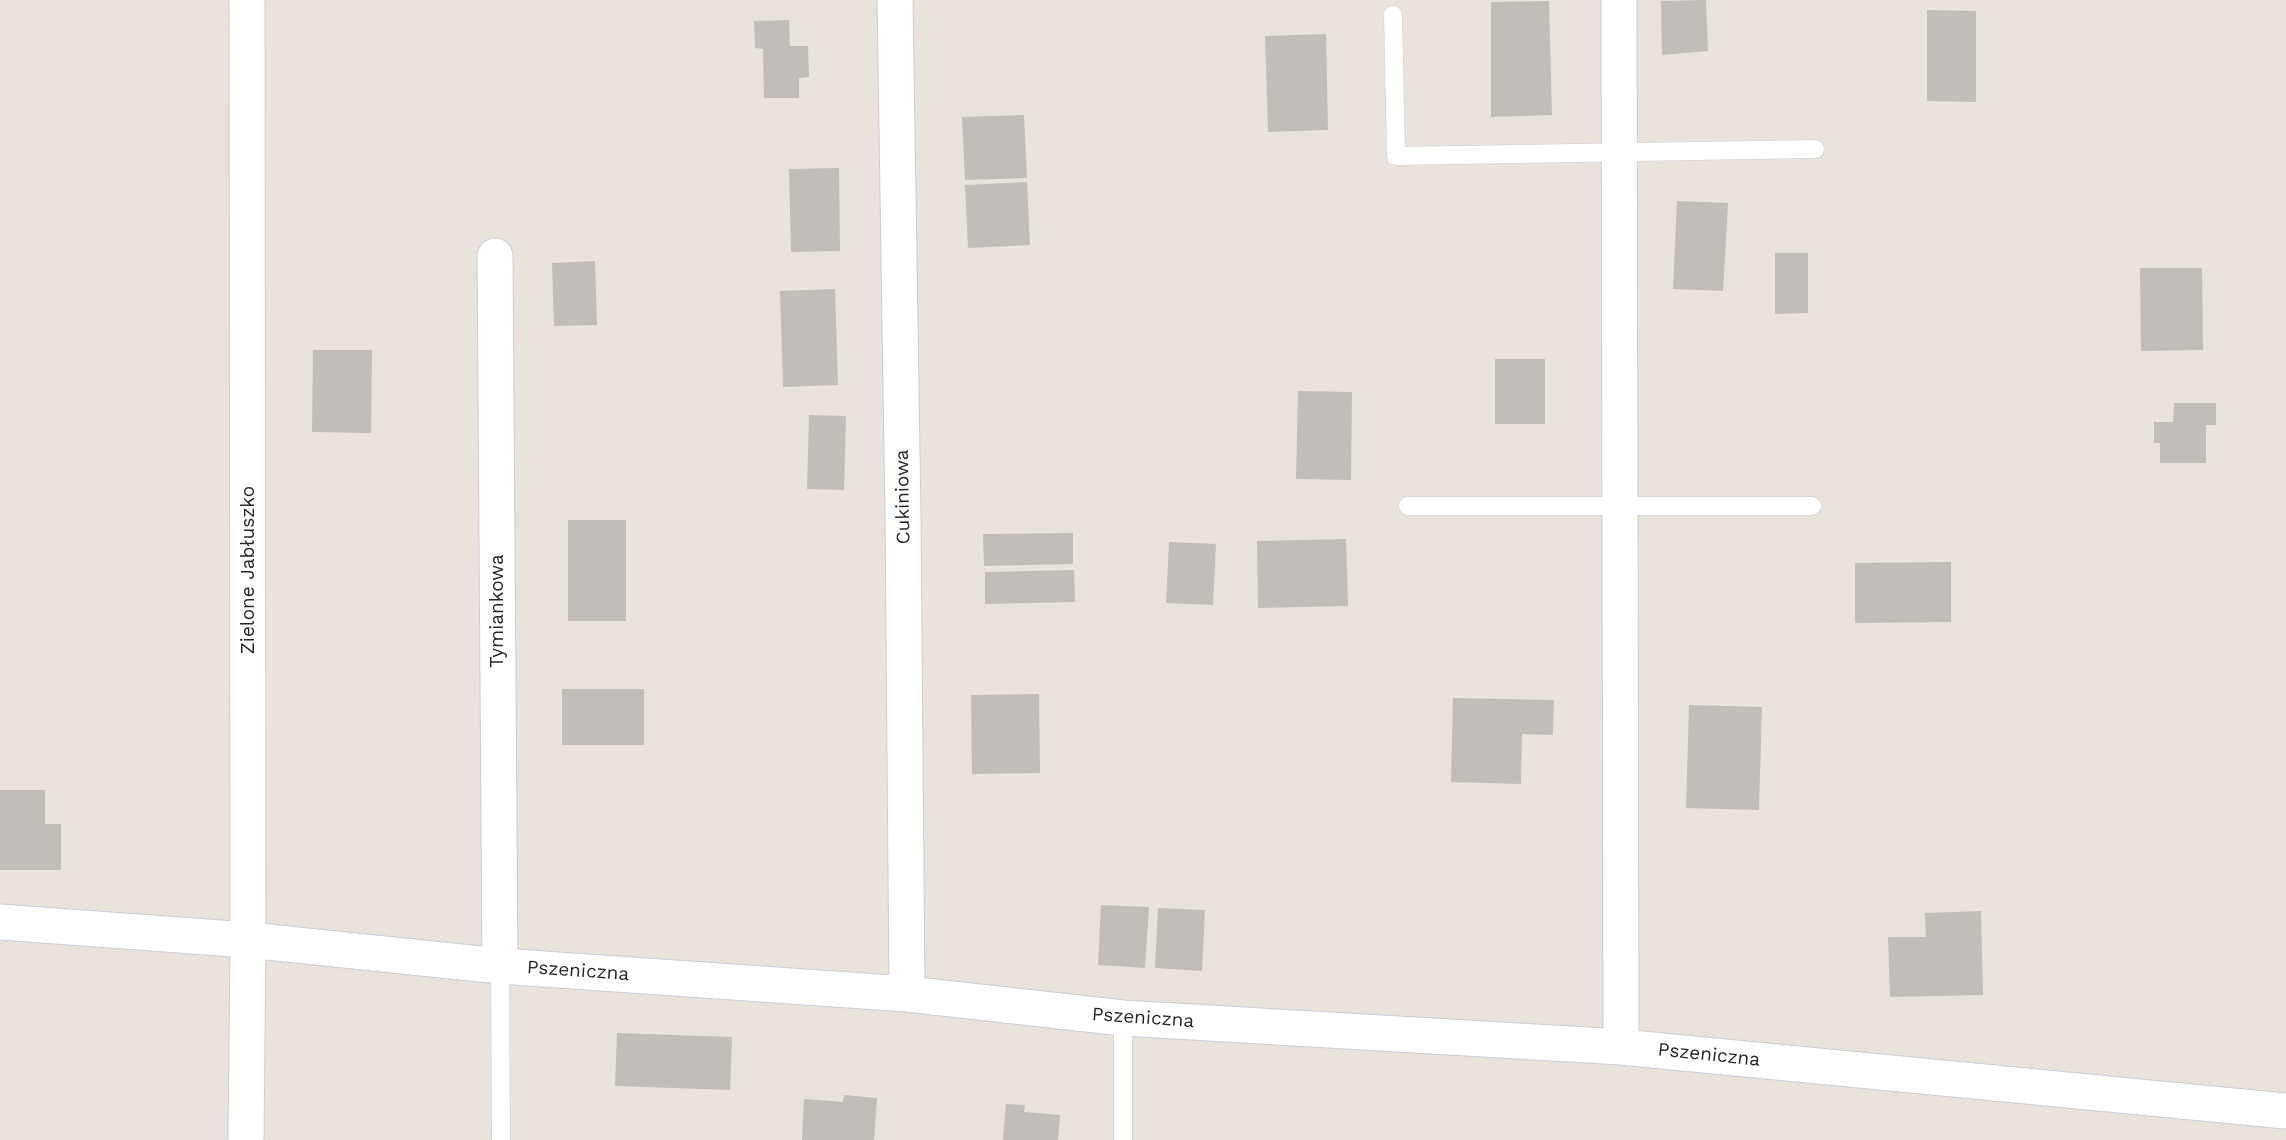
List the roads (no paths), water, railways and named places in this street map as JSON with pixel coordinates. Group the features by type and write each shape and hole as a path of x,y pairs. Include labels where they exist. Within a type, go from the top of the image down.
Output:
{"street":[{"name":"Zielone Jabłuszko","path":"246,1140 247,0"},
{"name":"Cukiniowa","path":"895,0 904,528 907,994"},
{"path":"1619,0 1621,1047"},
{"name":"Tymiankowa","path":"495,256 500,966"},
{"name":"Pszeniczna","path":"0,922 248,940 500,966 907,994 1123,1018 1621,1047 2286,1111"}],"lane":[{"path":"1393,15 1395,156 1815,149"},
{"path":"1408,506 1812,506"},
{"path":"500,966 501,1140"},
{"path":"1123,1018 1123,1140"}]}
